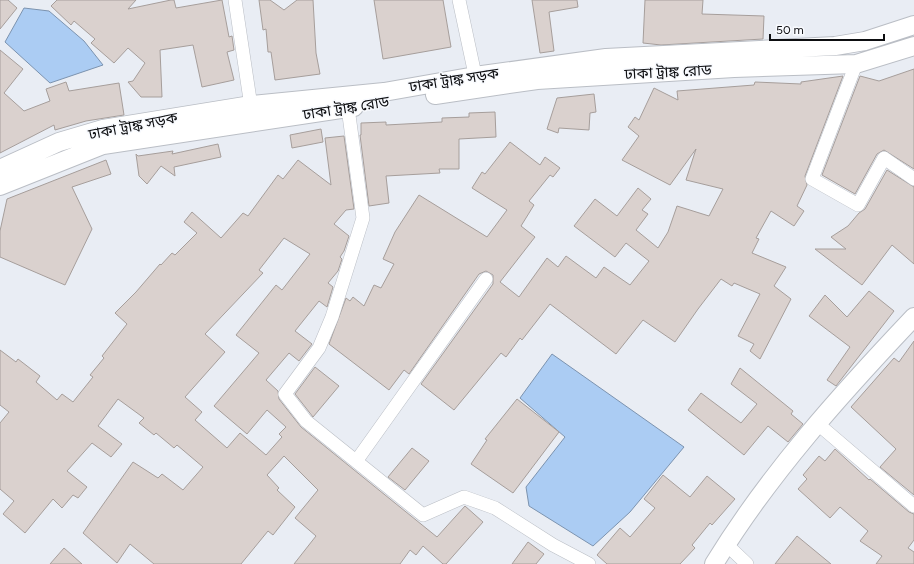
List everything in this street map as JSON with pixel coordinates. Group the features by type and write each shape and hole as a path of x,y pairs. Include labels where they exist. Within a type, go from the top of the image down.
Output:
{"main road":[{"name":"ঢাকা ট্রাঙ্ক সড়ক","path":"0,169 58,142 103,129 253,114 384,92 476,82 606,58 835,46 865,41 914,25"},
{"name":"ঢাকা ট্রাঙ্ক রোড","path":"0,186 102,145 253,114 348,108 476,82 856,64 914,46"},
{"path":"714,564 726,544 782,465 866,368 914,318"}],"street":[{"path":"235,0 253,114"},
{"path":"459,0 476,82"},
{"path":"856,64 812,179 858,205 884,158 914,179"},
{"path":"348,108 363,218 332,318 318,348 285,394 306,421 423,515 464,497 495,508 553,545 588,564"},
{"path":"356,460 486,279"},
{"path":"818,424 914,506"},
{"path":"726,544 747,564"}],"water":[{"path":"24,8 49,11 84,41 103,65 50,83 5,42"},
{"path":"552,354 684,447 630,512 593,546 529,506 526,487 565,437 520,398"}],"building":[{"path":"0,0 8,0 17,8 0,29"},
{"path":"57,0 136,0 128,9 171,0 174,0 176,8 222,0 229,37 232,36 234,50 227,52 234,80 202,87 193,45 160,50 162,97 141,97 128,82 133,81 145,63 128,48 114,63 91,43 95,39 74,21 71,25 51,6"},
{"path":"259,0 270,0 284,10 297,0 313,0 316,53 320,74 275,80 271,52 268,52 266,29 263,30"},
{"path":"374,0 443,0 451,47 383,59"},
{"path":"532,0 577,0 578,7 549,12 554,51 540,53"},
{"path":"645,0 703,0 702,14 764,16 763,39 661,45 643,43"},
{"path":"0,50 23,69 4,93 24,111 50,101 46,89 66,82 69,91 119,83 124,115 86,121 55,130 54,125 0,153"},
{"path":"914,69 914,169 884,150 877,154 855,194 822,175 860,76 879,81"},
{"path":"843,76 805,176 807,185 797,206 804,211 794,226 771,211 756,238 759,239 752,253 786,267 774,286 791,299 760,359 750,351 754,344 738,336 760,294 734,283 732,286 721,279 675,342 643,320 616,354 550,304 522,340 520,338 506,357 501,353 454,410 421,384 493,284 493,275 486,271 479,274 409,374 404,370 389,390 329,344 346,298 350,301 353,297 364,306 374,285 381,288 394,264 383,259 395,232 419,195 487,237 507,210 472,188 482,172 485,174 510,142 540,165 545,157 560,168 553,177 550,175 529,201 534,205 521,226 535,237 500,282 519,297 547,258 558,267 566,256 596,278 604,267 630,285 649,261 626,243 615,257 574,226 595,199 617,216 638,188 651,199 642,210 648,214 636,230 658,248 668,232 677,206 709,216 723,189 686,180 696,149 670,185 622,160 639,136 628,127 635,117 639,120 654,88 678,100 677,91 754,85 755,82 801,84 801,82"},
{"path":"594,94 596,112 590,113 589,130 559,128 558,133 547,129 557,98"},
{"path":"495,112 496,137 459,139 459,169 439,169 440,173 386,176 389,203 369,206 360,135 361,123 386,122 386,125 442,122 442,118 469,117 469,113"},
{"path":"321,129 323,142 292,148 290,135"},
{"path":"344,136 354,209 346,210 334,224 349,236 344,251 340,257 342,259 338,271 328,283 333,287 327,307 319,301 295,331 312,344 299,361 289,353 266,380 278,391 279,399 301,427 437,537 465,506 483,522 446,564 443,564 423,546 416,555 410,550 400,564 294,564 316,536 295,518 318,490 284,456 267,475 279,488 277,490 295,507 273,535 268,531 241,564 154,564 130,544 117,563 83,533 133,462 158,478 162,474 183,490 203,467 177,445 174,448 156,433 154,435 139,423 144,418 118,399 98,426 122,444 111,457 92,443 67,471 87,487 78,498 73,495 62,508 53,499 25,533 3,514 14,501 0,489 0,423 9,412 0,405 0,350 16,362 18,359 40,376 36,382 57,400 62,394 73,402 93,377 90,375 104,358 102,356 127,324 115,313 136,292 160,264 161,265 172,253 175,255 197,233 184,222 192,212 221,238 243,213 248,216 278,175 283,179 298,160 331,185 325,138","holes":["284,238 310,254 282,290 276,285 236,335 259,353 214,406 247,434 267,410 286,427 279,434 282,437 266,455 240,433 227,448 195,420 202,412 185,397 225,352 205,334 263,273 259,270"]},
{"path":"218,144 221,157 174,167 175,176 161,166 147,184 139,176 136,154 138,156 173,151 172,154"},
{"path":"106,160 111,174 72,187 92,229 65,285 0,257 0,231 7,199"},
{"path":"887,170 914,187 914,264 892,245 862,285 815,249 846,249 831,237 848,226 859,213 865,209"},
{"path":"869,291 894,311 836,386 827,380 850,347 809,316 825,295 847,317"},
{"path":"914,341 914,495 880,467 896,449 851,407 894,358 899,362"},
{"path":"315,367 339,386 313,417 295,394"},
{"path":"740,368 793,411 791,414 803,424 788,442 768,426 744,455 688,410 701,393 741,423 757,404 731,384"},
{"path":"517,399 559,432 513,493 471,464 487,440 485,439"},
{"path":"412,448 429,461 405,490 388,477"},
{"path":"835,449 869,480 870,479 909,512 914,514 914,540 908,548 914,552 914,564 876,564 882,556 860,541 868,531 840,507 830,518 798,489 807,479 803,475 819,456 825,461"},
{"path":"663,475 690,497 707,476 735,499 712,525 710,523 692,545 695,548 680,564 607,564 597,555 620,528 630,537 655,508 644,499"},
{"path":"797,536 831,564 775,564"},
{"path":"528,542 544,554 536,564 512,564"},
{"path":"64,548 82,564 50,564"}]}
